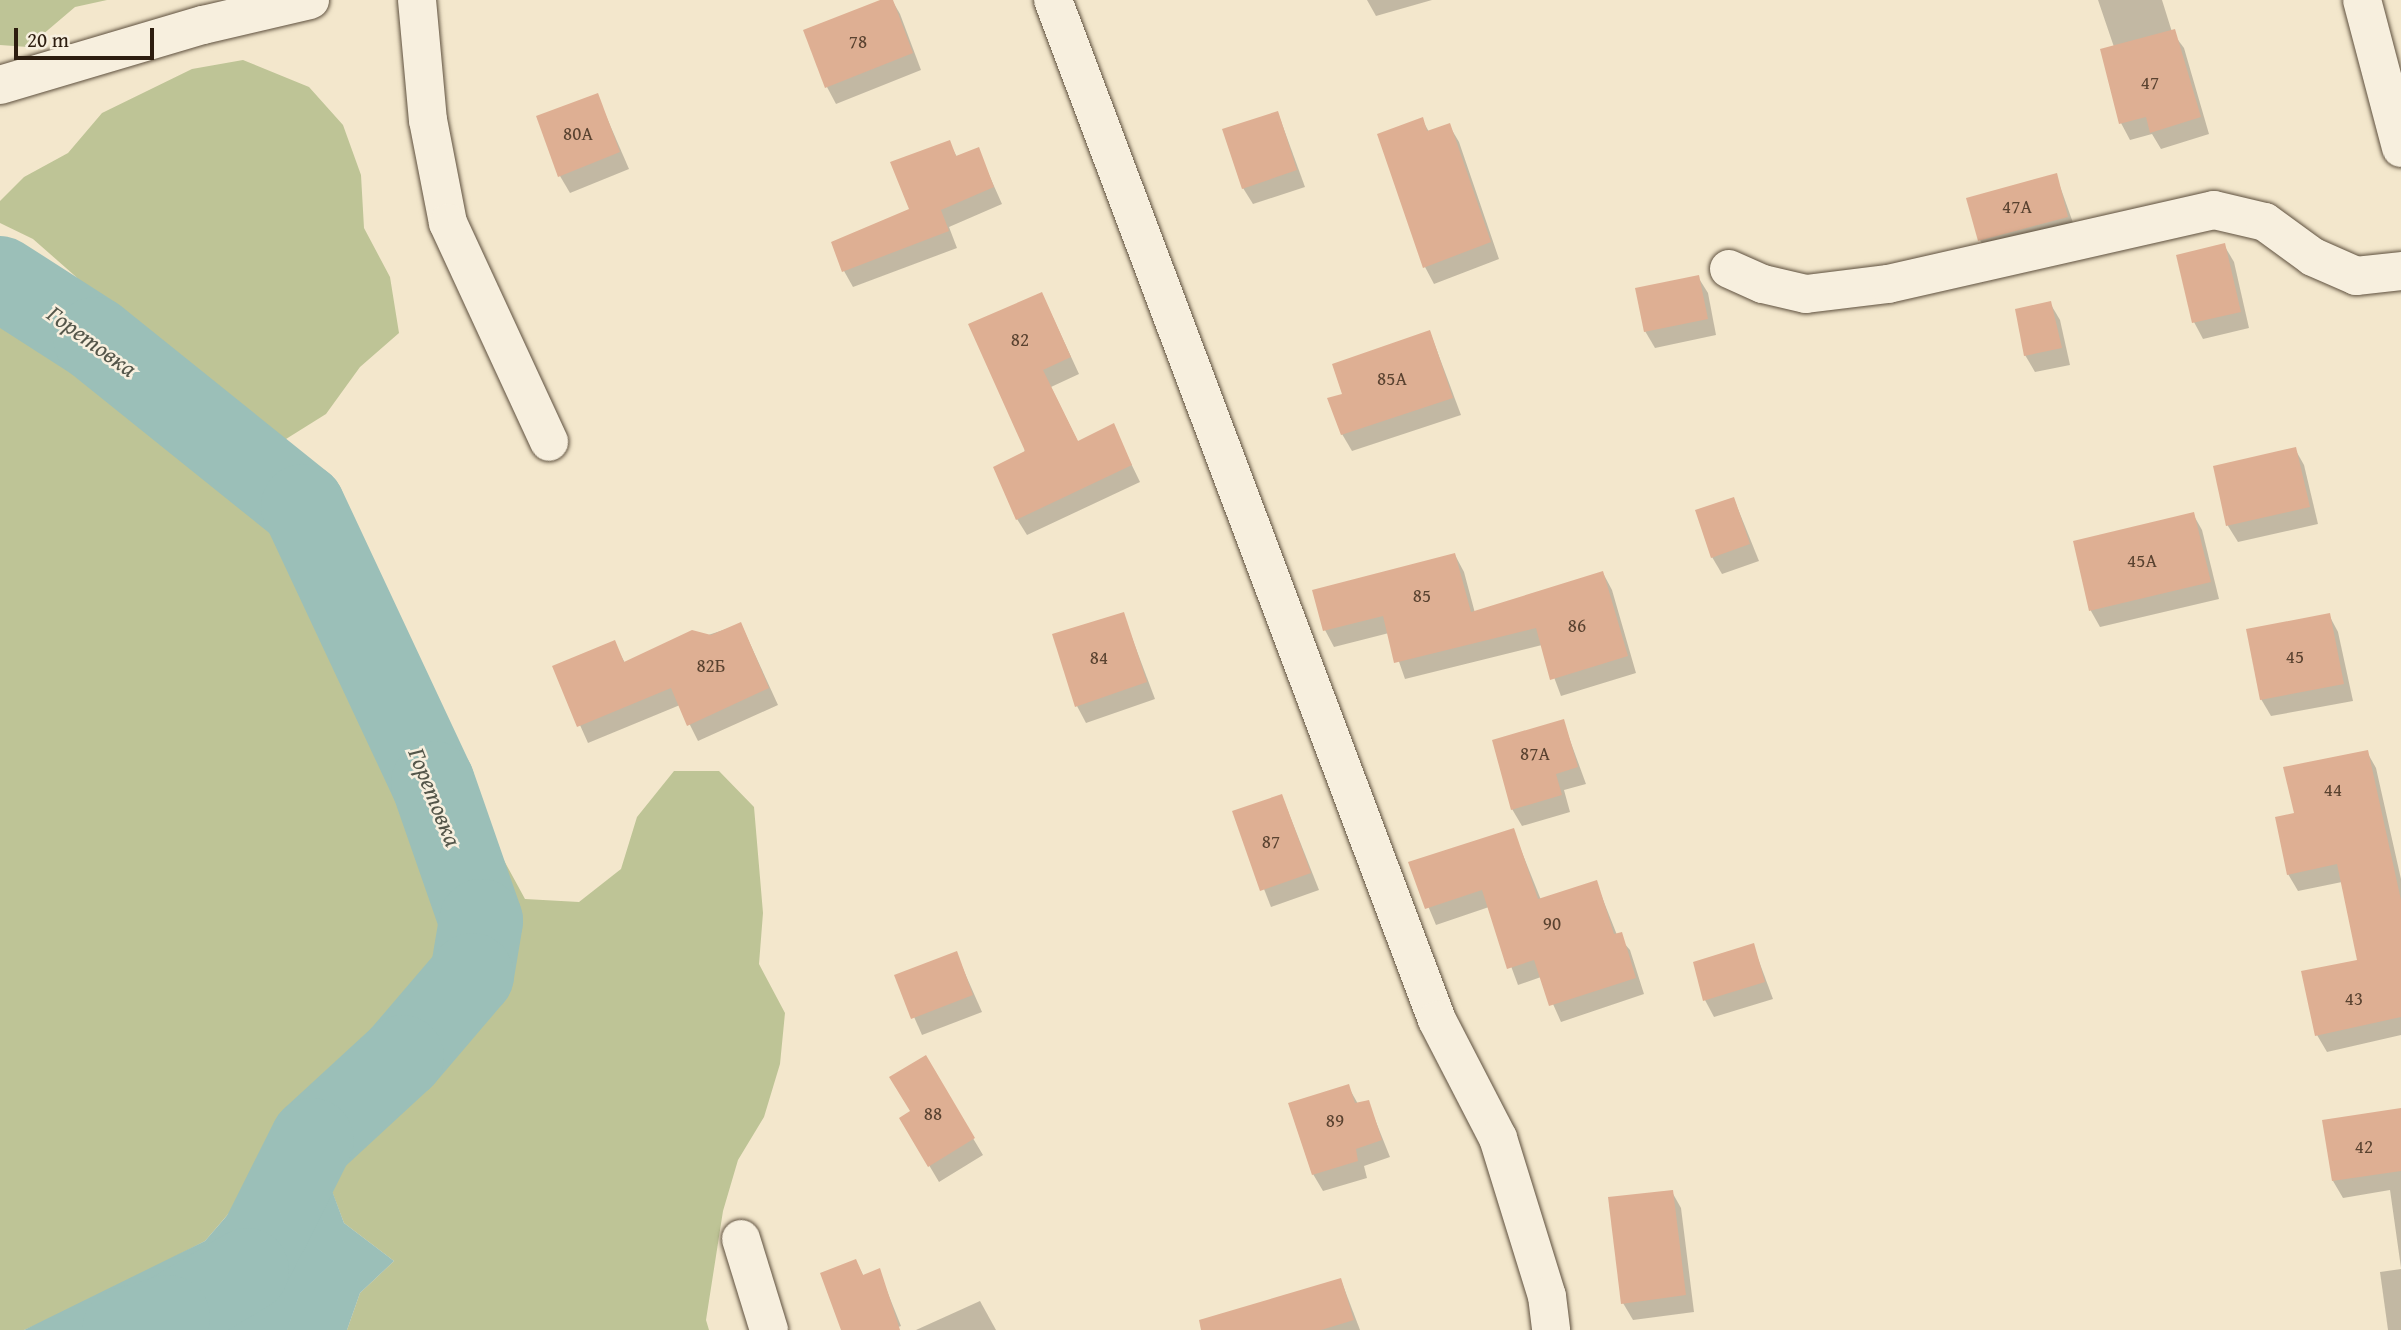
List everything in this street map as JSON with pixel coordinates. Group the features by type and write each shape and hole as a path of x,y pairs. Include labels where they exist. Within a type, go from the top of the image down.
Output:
{"street":[{"path":"0,85 203,25 310,0"},
{"path":"417,0 428,120 448,223 549,442"},
{"path":"1052,0 1437,1020 1498,1138 1547,1296 1551,1330"},
{"path":"2362,0 2401,148"},
{"path":"1729,269 1763,284 1806,294 1888,284 2214,210 2264,222 2313,257 2356,276 2401,271"},
{"path":"741,1239 769,1330"}],"green space":[{"path":"0,0 107,0 75,7 28,47 0,45"},
{"path":"243,60 309,87 343,125 361,175 364,228 390,277 399,333 360,367 326,414 278,444 230,422 195,379 150,348 33,239 0,223 0,201 24,177 68,153 102,113 192,69"},
{"path":"0,303 47,329 245,491 343,633 419,809 470,814 501,855 525,899 579,902 621,869 637,817 674,771 719,771 754,807 763,913 759,964 785,1013 780,1064 764,1117 738,1160 723,1211 706,1320 709,1330 347,1330 360,1293 394,1261 344,1223 306,1123 205,1241 76,1308 24,1330 0,1330"}],"water":[{"path":"307,1123 344,1223 394,1261 360,1293 347,1330 24,1330 205,1241"}],"building":[{"path":"880,0 893,0 913,53 825,88 803,30"},
{"path":"2175,29 2201,117 2150,133 2146,117 2119,124 2100,49"},
{"path":"598,93 620,152 558,177 536,116"},
{"path":"1278,111 1297,170 1242,189 1222,129"},
{"path":"1423,117 1427,131 1450,123 1491,242 1423,268 1377,134"},
{"path":"950,140 956,156 979,147 994,187 941,210 949,231 842,272 831,242 909,209 890,162"},
{"path":"2057,173 2068,217 1978,241 1966,198"},
{"path":"2225,243 2241,312 2192,323 2176,255"},
{"path":"1699,275 1708,319 1644,332 1635,288"},
{"path":"1042,292 1071,357 1043,370 1078,441 1114,423 1132,465 1016,520 993,467 1025,451 968,324"},
{"path":"2051,301 2062,348 2024,356 2015,309"},
{"path":"1430,330 1453,398 1341,435 1327,398 1342,394 1332,364"},
{"path":"2296,447 2310,507 2226,526 2213,466"},
{"path":"1734,497 1750,544 1711,558 1695,510"},
{"path":"2194,512 2211,582 2089,611 2073,541"},
{"path":"1455,553 1471,612 1603,571 1628,656 1550,680 1536,628 1394,663 1383,616 1323,631 1312,590"},
{"path":"1124,612 1147,682 1075,707 1052,634"},
{"path":"2330,613 2344,684 2260,700 2246,629"},
{"path":"741,622 769,688 687,726 671,688 577,727 552,666 615,640 624,662 692,630 711,635"},
{"path":"1564,719 1578,767 1556,774 1562,795 1511,810 1492,740"},
{"path":"2368,750 2401,900 2401,1017 2315,1036 2301,971 2357,960 2337,864 2287,875 2275,817 2294,813 2283,767"},
{"path":"1282,794 1311,873 1260,891 1232,811"},
{"path":"1514,828 1538,899 1597,880 1614,934 1622,932 1636,978 1549,1006 1534,960 1507,969 1482,890 1425,909 1408,862"},
{"path":"1754,943 1765,982 1703,1001 1693,962"},
{"path":"957,951 973,995 911,1019 894,975"},
{"path":"926,1055 975,1138 928,1167 899,1118 910,1111 889,1077"},
{"path":"1349,1084 1355,1103 1369,1100 1382,1140 1356,1149 1358,1161 1312,1175 1288,1103"},
{"path":"2401,1108 2401,1171 2332,1181 2322,1120"},
{"path":"1673,1190 1686,1295 1621,1304 1608,1197"},
{"path":"856,1259 863,1275 880,1268 900,1330 841,1330 820,1273"},
{"path":"1341,1278 1354,1320 1321,1330 1201,1330 1199,1320"}],"waterway":[{"name":"Горетовка","path":"0,278 95,339 303,506 433,783 481,921 472,975 402,1057 312,1140 247,1270 168,1317 124,1330"}]}
